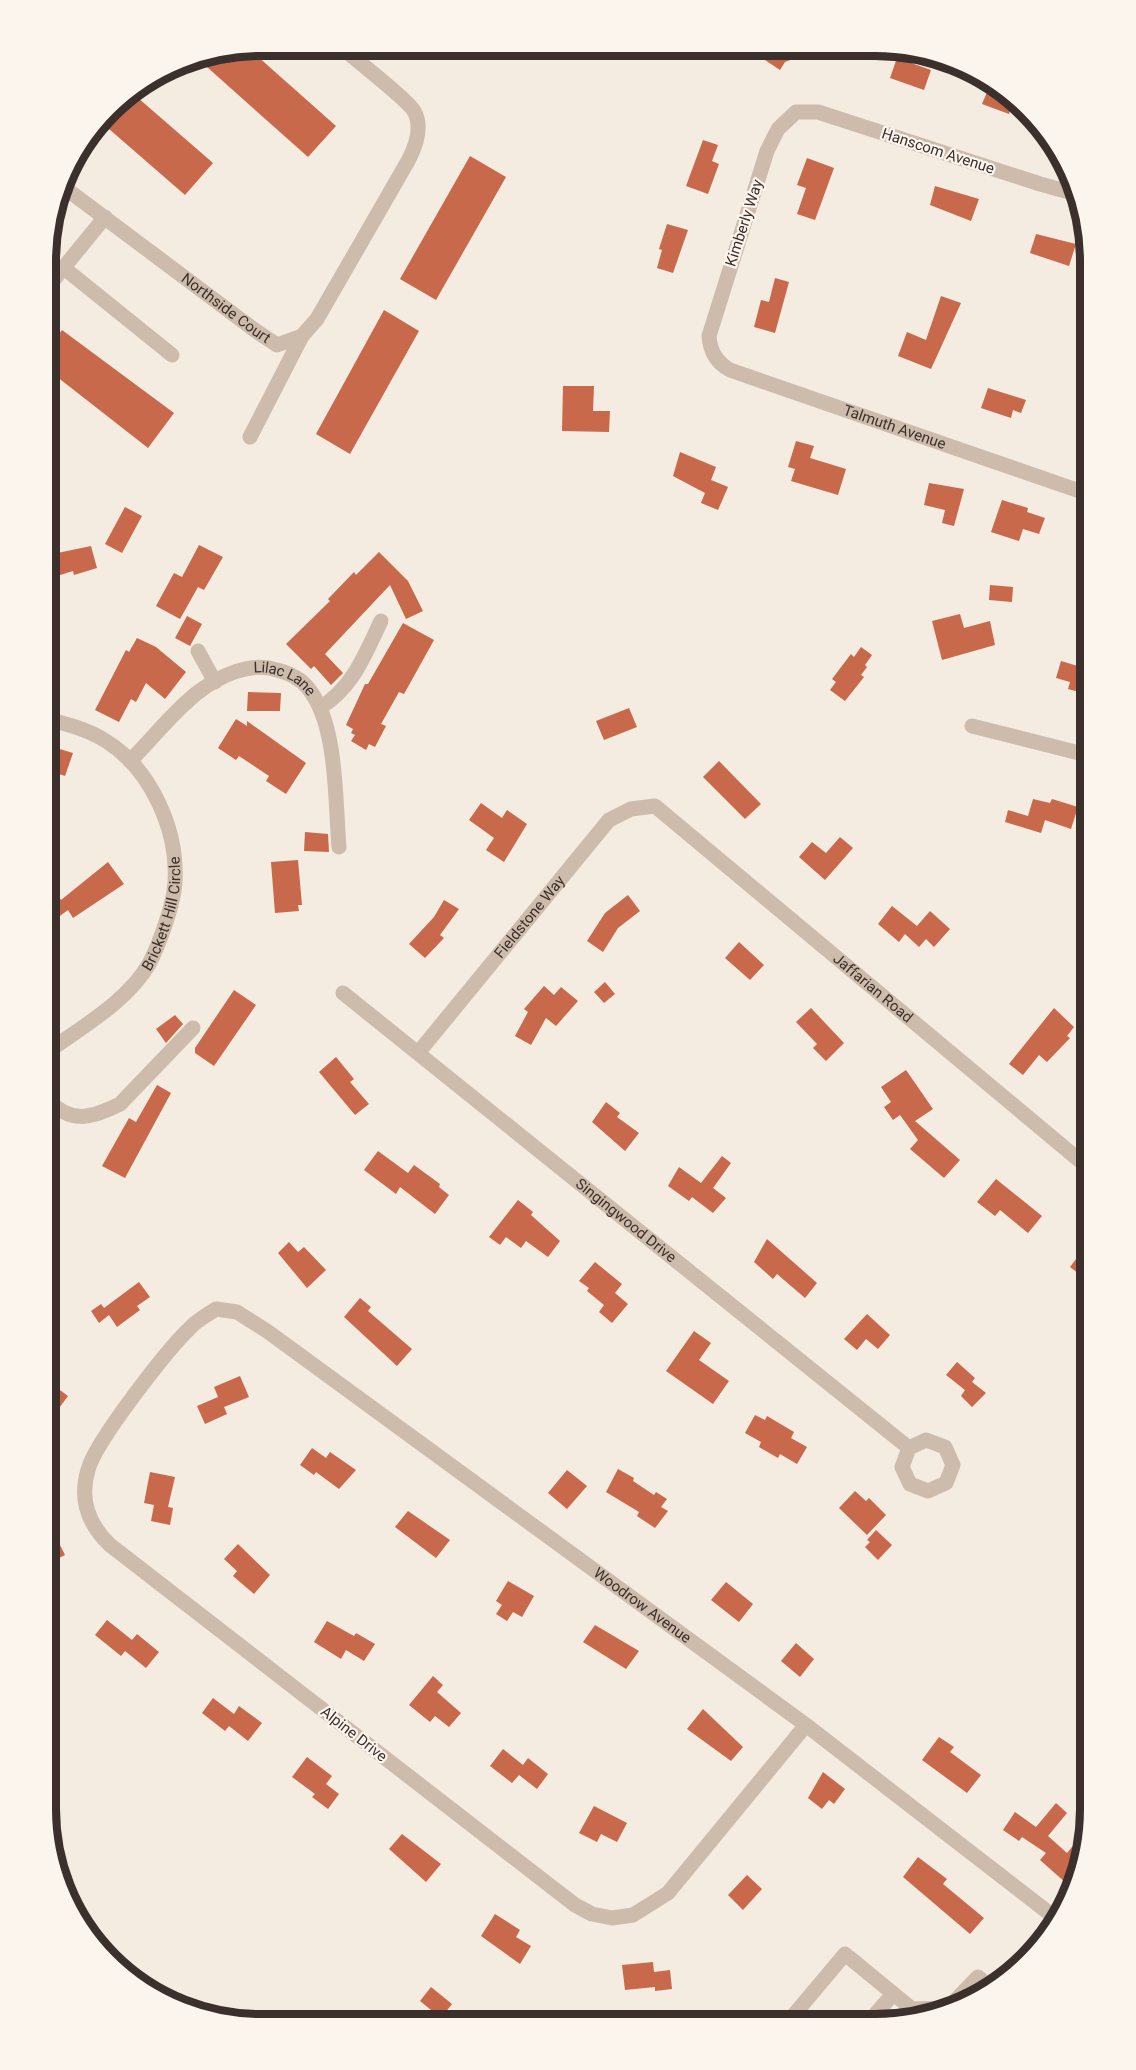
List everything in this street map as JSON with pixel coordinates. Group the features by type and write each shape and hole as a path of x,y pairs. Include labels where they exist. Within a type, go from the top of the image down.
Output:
{"street":[{"path":"250,437 302,336 317,319 416,146 419,127 414,111 352,56"},
{"name":"Hanscom Avenue","path":"796,111 818,112 1069,192"},
{"name":"Kimberly Way","path":"710,343 710,328 766,151 778,129 796,111"},
{"name":"Northside Court","path":"68,190 277,345 302,336"},
{"path":"56,277 105,218"},
{"path":"64,268 172,355"},
{"name":"Talmuth Avenue","path":"710,343 720,364 736,373 1081,492"},
{"path":"320,708 339,696 350,682 381,621"},
{"path":"198,651 215,682"},
{"name":"Lilac Lane","path":"130,761 197,693 215,682 249,667 269,667 292,674 308,687 320,708 329,737 339,847"},
{"name":"Brickett Hill Circle","path":"56,722 94,734 107,741 130,761 144,778 171,836 175,884 168,912 148,965 133,985 56,1045"},
{"path":"972,726 1081,753"},
{"name":"Fieldstone Way","path":"418,1053 609,820 631,809 655,806"},
{"name":"Jaffarian Road","path":"655,806 1080,1161"},
{"name":"Singingwood Drive","path":"344,993 909,1448"},
{"path":"56,1110 67,1116 82,1116 105,1111 120,1104 193,1028"},
{"name":"Woodrow Avenue","path":"216,1309 237,1312 267,1331 806,1725 1051,1914"},
{"name":"Alpine Drive","path":"216,1309 190,1327 151,1376 92,1458 85,1484 86,1510 91,1523 110,1545 575,1905 592,1914 612,1918 633,1915 668,1893 806,1725"},
{"path":"794,2014 845,1954 912,2009 922,2009"},
{"path":"963,1994 978,1977 984,1983"},
{"path":"876,2014 893,1994"}],"building":[{"path":"257,56 336,126 308,157 207,67 212,61 221,59"},
{"path":"763,56 801,56 785,62 780,70 762,58"},
{"path":"897,58 931,70 924,90 890,78"},
{"path":"988,89 1012,107 1009,114 982,104"},
{"path":"137,97 213,163 185,195 105,126"},
{"path":"703,140 718,145 712,161 719,164 708,194 686,186"},
{"path":"470,156 506,177 436,300 400,279"},
{"path":"807,158 834,168 815,220 797,214 806,188 797,185"},
{"path":"935,186 979,199 971,221 930,205"},
{"path":"667,224 688,230 673,273 657,268 662,250 659,249"},
{"path":"1036,234 1076,244 1069,266 1030,253"},
{"path":"775,278 789,282 775,333 754,327 761,300 769,302"},
{"path":"941,296 961,303 931,369 898,356 907,332 926,340"},
{"path":"384,310 419,331 350,454 316,434"},
{"path":"62,330 174,413 148,448 56,376 56,338"},
{"path":"563,386 594,386 593,411 610,411 609,432 562,431"},
{"path":"988,388 1026,400 1021,413 1013,410 1011,418 981,408"},
{"path":"796,441 814,446 810,458 846,469 838,495 791,481 795,469 788,467"},
{"path":"680,452 716,467 711,480 728,487 718,510 701,503 705,493 673,476"},
{"path":"929,483 964,489 954,526 942,523 945,510 924,505"},
{"path":"1002,500 1028,508 1027,512 1045,518 1039,534 1023,529 1019,541 991,532"},
{"path":"125,507 142,516 122,553 105,544"},
{"path":"199,545 223,557 204,590 198,587 180,619 156,606 174,573 182,577"},
{"path":"91,546 97,568 74,575 73,571 56,576 56,553"},
{"path":"379,552 408,581 423,611 406,619 390,585 325,654 343,673 331,685 314,666 311,669 286,644 330,601 328,599 354,572 356,575"},
{"path":"990,585 1013,587 1012,602 989,600"},
{"path":"960,614 964,628 990,621 995,645 942,660 932,621"},
{"path":"187,616 202,624 190,646 175,638"},
{"path":"403,623 434,640 404,694 399,692 381,724 386,726 375,747 369,744 366,750 351,741 355,735 351,733 353,729 346,725 365,684 368,684"},
{"path":"137,638 156,647 186,672 165,699 146,683 136,702 131,699 119,722 95,710 126,650 129,652"},
{"path":"861,647 872,655 861,675 864,677 845,701 830,690 836,682 832,679 851,654 854,657"},
{"path":"1061,661 1081,667 1081,692 1068,689 1070,682 1056,678"},
{"path":"248,692 281,693 280,711 247,711"},
{"path":"629,708 637,727 604,740 596,721"},
{"path":"236,719 247,726 247,721 306,763 286,794 266,781 269,776 239,756 236,760 218,748"},
{"path":"56,748 73,753 65,776 59,774 56,783"},
{"path":"719,761 761,804 745,819 703,777"},
{"path":"1033,799 1050,803 1052,799 1078,807 1071,829 1045,820 1041,833 1005,822 1008,810 1028,816"},
{"path":"481,803 502,818 507,810 527,824 504,862 486,850 494,838 469,820"},
{"path":"305,832 328,834 329,852 304,851"},
{"path":"840,837 853,848 825,880 799,857 812,842 826,853"},
{"path":"298,860 302,905 298,905 299,911 275,913 271,862"},
{"path":"108,862 124,884 73,918 68,910 56,919 56,892 61,900"},
{"path":"628,895 640,911 618,928 603,952 587,941 605,913"},
{"path":"444,900 459,909 440,935 444,938 425,958 409,944 434,917"},
{"path":"892,906 917,926 930,911 950,929 934,947 926,939 919,947 905,934 899,942 878,924"},
{"path":"739,942 764,965 750,980 725,958"},
{"path":"605,982 615,994 604,1003 594,992"},
{"path":"544,986 554,995 561,987 578,1001 556,1026 546,1018 531,1045 515,1036 528,1012 524,1009"},
{"path":"234,990 256,1005 214,1066 195,1053 195,1048"},
{"path":"811,1008 844,1043 826,1061 813,1048 817,1044 796,1022"},
{"path":"1054,1008 1074,1027 1067,1036 1070,1038 1047,1062 1039,1055 1023,1075 1009,1064"},
{"path":"175,1015 183,1024 166,1043 156,1029"},
{"path":"336,1057 354,1079 350,1082 369,1104 355,1115 319,1072"},
{"path":"906,1070 933,1109 915,1121 960,1160 944,1178 910,1149 918,1140 900,1115 893,1120 884,1107 891,1102 881,1087"},
{"path":"157,1085 171,1093 125,1178 102,1166 129,1118 136,1122"},
{"path":"606,1102 620,1113 617,1117 639,1133 625,1151 592,1122"},
{"path":"378,1151 408,1173 414,1165 440,1184 439,1187 449,1195 435,1214 400,1187 396,1194 364,1170"},
{"path":"722,1156 731,1163 713,1188 726,1198 713,1213 692,1197 689,1201 668,1186 679,1167 701,1183"},
{"path":"996,1179 1042,1216 1028,1233 1000,1210 995,1216 977,1202"},
{"path":"518,1200 533,1212 531,1215 560,1241 548,1257 526,1241 521,1248 506,1237 500,1245 489,1237"},
{"path":"767,1239 817,1283 805,1298 777,1274 773,1279 754,1262"},
{"path":"289,1242 298,1252 304,1247 326,1270 307,1288 278,1253"},
{"path":"1079,1255 1080,1256 1080,1275 1070,1267"},
{"path":"595,1262 622,1284 615,1293 628,1304 612,1323 599,1312 604,1305 587,1291 589,1288 579,1281"},
{"path":"139,1282 150,1297 137,1306 140,1310 117,1327 109,1315 99,1323 91,1311 101,1304 104,1308"},
{"path":"360,1298 371,1307 368,1311 412,1349 397,1366 344,1317"},
{"path":"867,1314 890,1335 878,1349 866,1339 857,1350 844,1339"},
{"path":"694,1331 711,1343 699,1360 729,1381 713,1404 666,1371"},
{"path":"957,1362 975,1378 972,1382 986,1393 972,1407 961,1396 965,1390 946,1375"},
{"path":"240,1376 249,1397 224,1407 227,1414 205,1424 197,1406 218,1397 214,1387"},
{"path":"56,1387 68,1396 56,1412"},
{"path":"755,1415 765,1420 767,1416 794,1432 791,1438 807,1447 797,1464 780,1454 778,1458 759,1447 761,1442 745,1433"},
{"path":"312,1448 326,1458 330,1452 356,1470 339,1489 316,1472 314,1475 300,1465"},
{"path":"618,1469 634,1478 633,1481 654,1495 656,1492 667,1499 661,1507 668,1511 655,1528 637,1516 639,1512 606,1492"},
{"path":"567,1470 587,1486 567,1509 548,1493"},
{"path":"150,1472 175,1477 168,1507 173,1508 170,1525 151,1521 154,1505 144,1503"},
{"path":"855,1491 866,1501 869,1498 886,1515 867,1535 839,1508"},
{"path":"408,1511 450,1540 436,1558 395,1527"},
{"path":"876,1530 892,1545 878,1560 865,1547 870,1542 867,1540"},
{"path":"56,1537 65,1555 56,1560"},
{"path":"238,1544 270,1575 254,1594 233,1576 237,1571 224,1559"},
{"path":"508,1581 534,1596 522,1617 513,1612 507,1621 496,1614 502,1605 496,1601"},
{"path":"726,1582 753,1604 739,1622 711,1600"},
{"path":"107,1620 132,1640 137,1634 159,1652 146,1668 125,1651 121,1656 95,1635"},
{"path":"327,1621 354,1636 356,1633 375,1644 364,1661 346,1650 341,1659 314,1642"},
{"path":"595,1625 639,1651 626,1669 583,1642"},
{"path":"796,1643 814,1659 800,1677 781,1661"},
{"path":"433,1676 443,1685 437,1692 461,1713 449,1727 435,1716 430,1722 409,1705"},
{"path":"213,1698 234,1714 239,1706 262,1723 248,1741 229,1726 225,1731 202,1713"},
{"path":"703,1709 743,1747 731,1761 687,1729"},
{"path":"939,1737 954,1747 950,1752 981,1775 967,1793 922,1760"},
{"path":"503,1749 523,1765 528,1758 548,1774 537,1789 519,1775 512,1783 490,1766"},
{"path":"307,1757 332,1776 326,1784 339,1794 328,1809 312,1797 315,1794 292,1777"},
{"path":"823,1772 845,1789 834,1804 829,1800 822,1809 808,1798"},
{"path":"1056,1803 1067,1813 1048,1836 1067,1853 1078,1839 1066,1883 1040,1860 1046,1853 1022,1837 1019,1841 1003,1830 1015,1812 1036,1827"},
{"path":"594,1806 627,1823 617,1842 601,1834 597,1842 579,1833"},
{"path":"402,1834 441,1864 426,1882 389,1849"},
{"path":"918,1857 947,1879 943,1884 984,1918 970,1934 903,1877"},
{"path":"747,1875 762,1889 743,1910 728,1895"},
{"path":"495,1914 520,1930 516,1937 531,1946 520,1964 481,1936"},
{"path":"653,1962 654,1972 670,1970 672,1989 655,1991 655,1987 625,1990 622,1965"},
{"path":"431,1987 452,2004 444,2014 436,2014 420,2001"}]}
